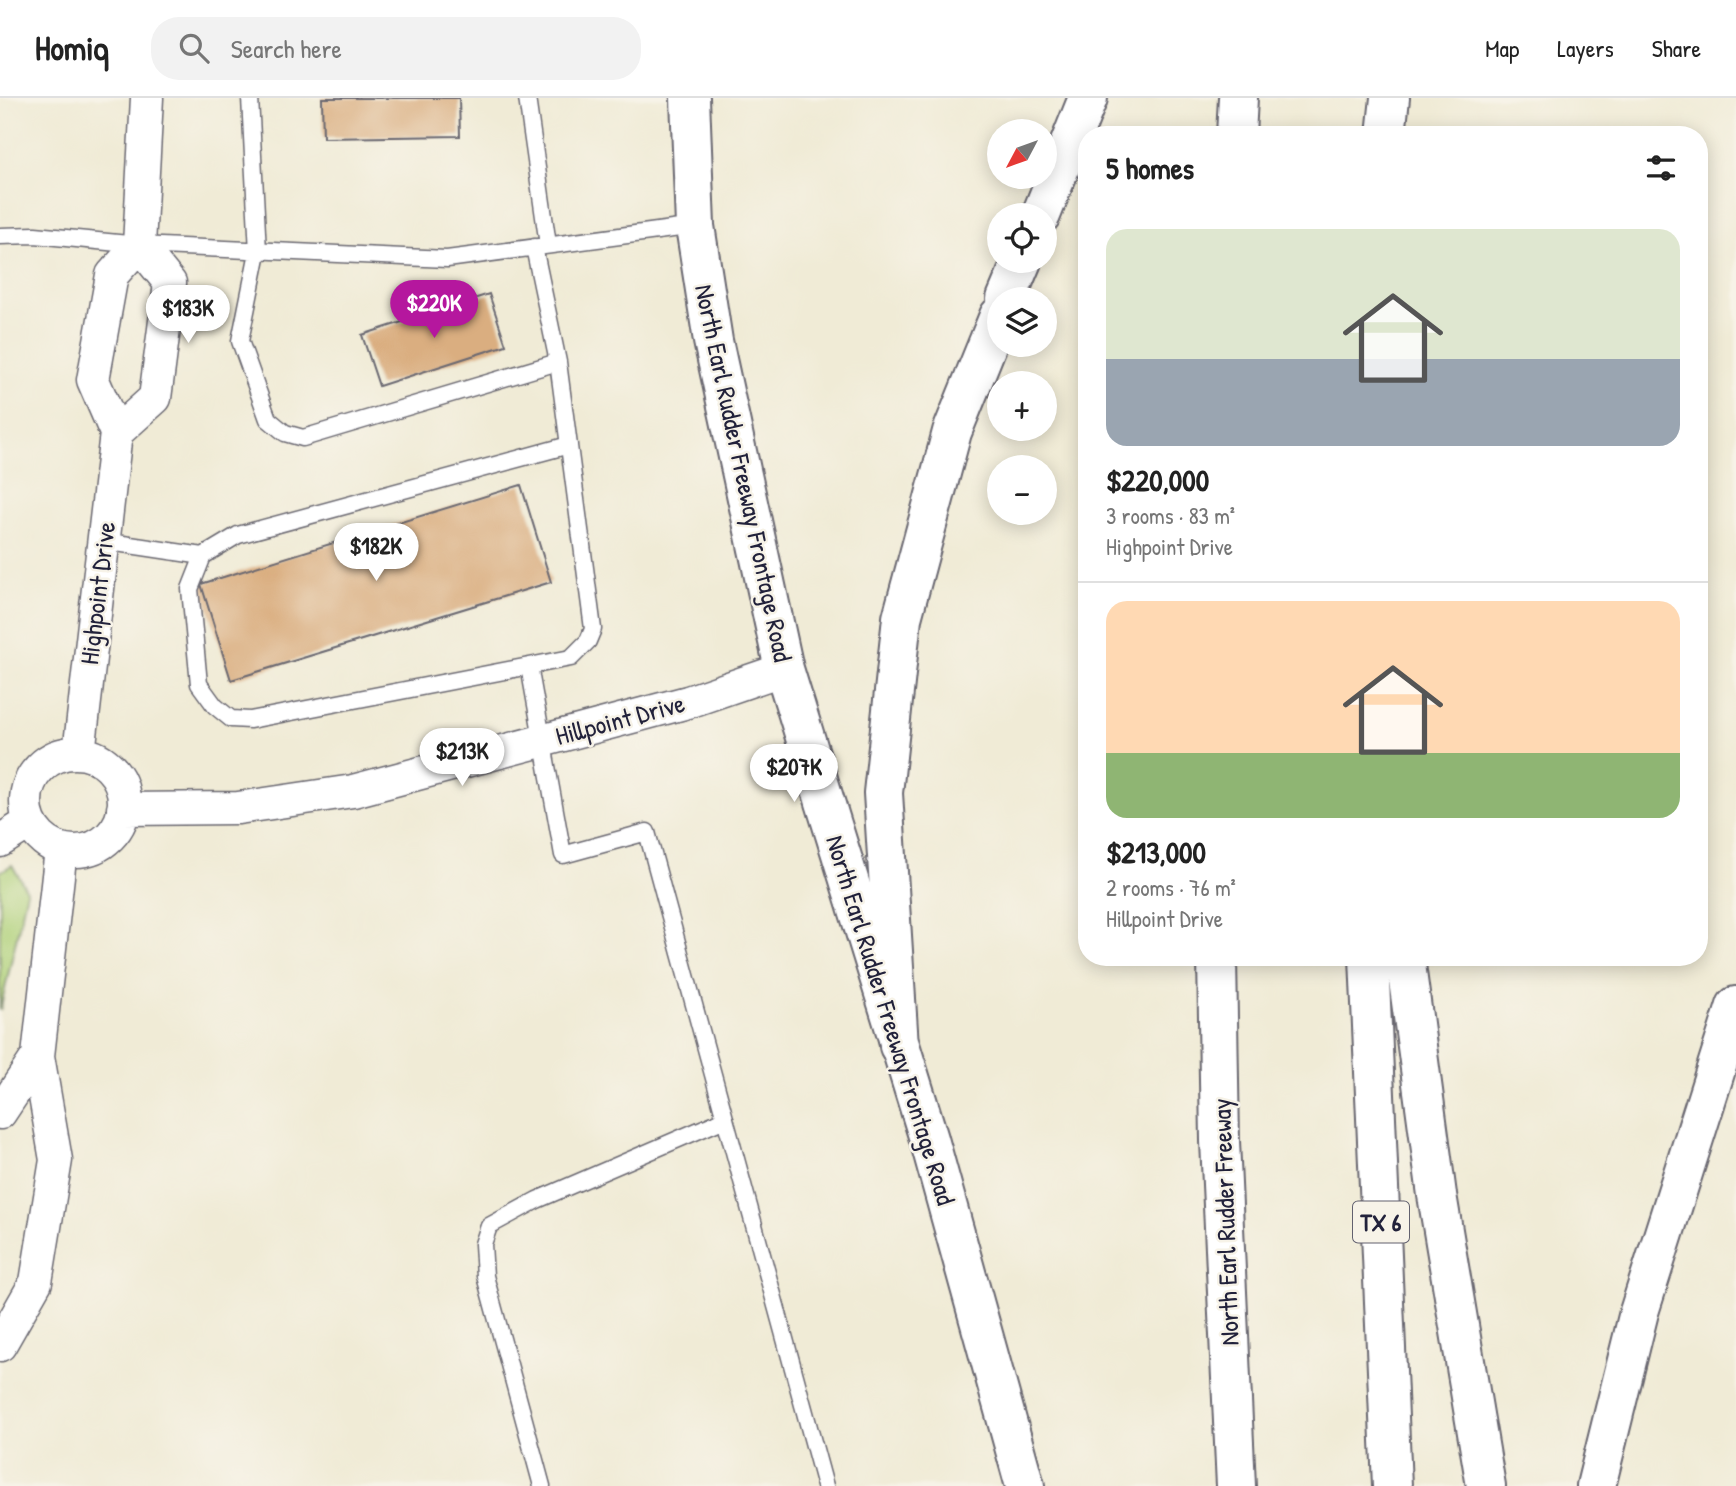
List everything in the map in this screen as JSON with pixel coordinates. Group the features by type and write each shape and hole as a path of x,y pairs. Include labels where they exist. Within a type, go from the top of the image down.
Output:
{"main road":[{"name":"North Earl Rudder Freeway Frontage Road","path":"690,98 695,226 713,341 784,669 929,1139 1025,1486"},
{"path":"1046,203 1088,98"},
{"path":"1236,126 1238,98"},
{"path":"1387,126 1390,98"},
{"path":"900,1046 883,793 902,618 952,432 987,346"},
{"name":"North Earl Rudder Freeway","path":"1217,966 1220,1141 1236,1486"},
{"name":"TX 6","path":"1369,966 1392,1486"},
{"path":"1406,966 1437,1195 1486,1486"},
{"path":"1596,1486 1639,1312 1736,1006"}],"street":[{"path":"139,245 170,283 155,398 116,433 93,380 112,275 139,245 147,98"},
{"name":"Highpoint Drive","path":"79,753 116,433"},
{"name":"Hillpoint Drive","path":"123,809 237,808 353,791 688,702 784,669"},
{"path":"79,753 108,765 123,793 123,809 118,825 108,838 94,847 77,851 61,849 48,843 30,822 26,806 27,789 34,773 47,762 62,754 79,753"},
{"path":"0,841 30,822"},
{"path":"0,1345 36,1282 56,1160 38,1056 61,849"},
{"path":"0,1113 38,1056"}],"lane":[{"path":"250,98 258,252 240,341 268,419 285,433 303,438 558,362"},
{"path":"203,556 190,589 199,684 215,706 231,719 250,720 571,658 588,641 593,629 541,246 527,98"},
{"path":"0,253 1,236 35,235 258,252 447,259 695,226"},
{"path":"103,541 203,556 238,536 569,445"},
{"path":"529,666 563,855 647,832 825,1486"},
{"path":"542,1486 485,1276 483,1244 489,1226 537,1200 725,1119"}],"green space":[{"path":"12,865 27,891 0,1011 0,872"}],"building":[{"path":"322,98 459,98 460,136 323,138"},
{"path":"489,294 506,345 379,386 362,335"},
{"path":"521,485 551,582 231,680 201,584"}]}
